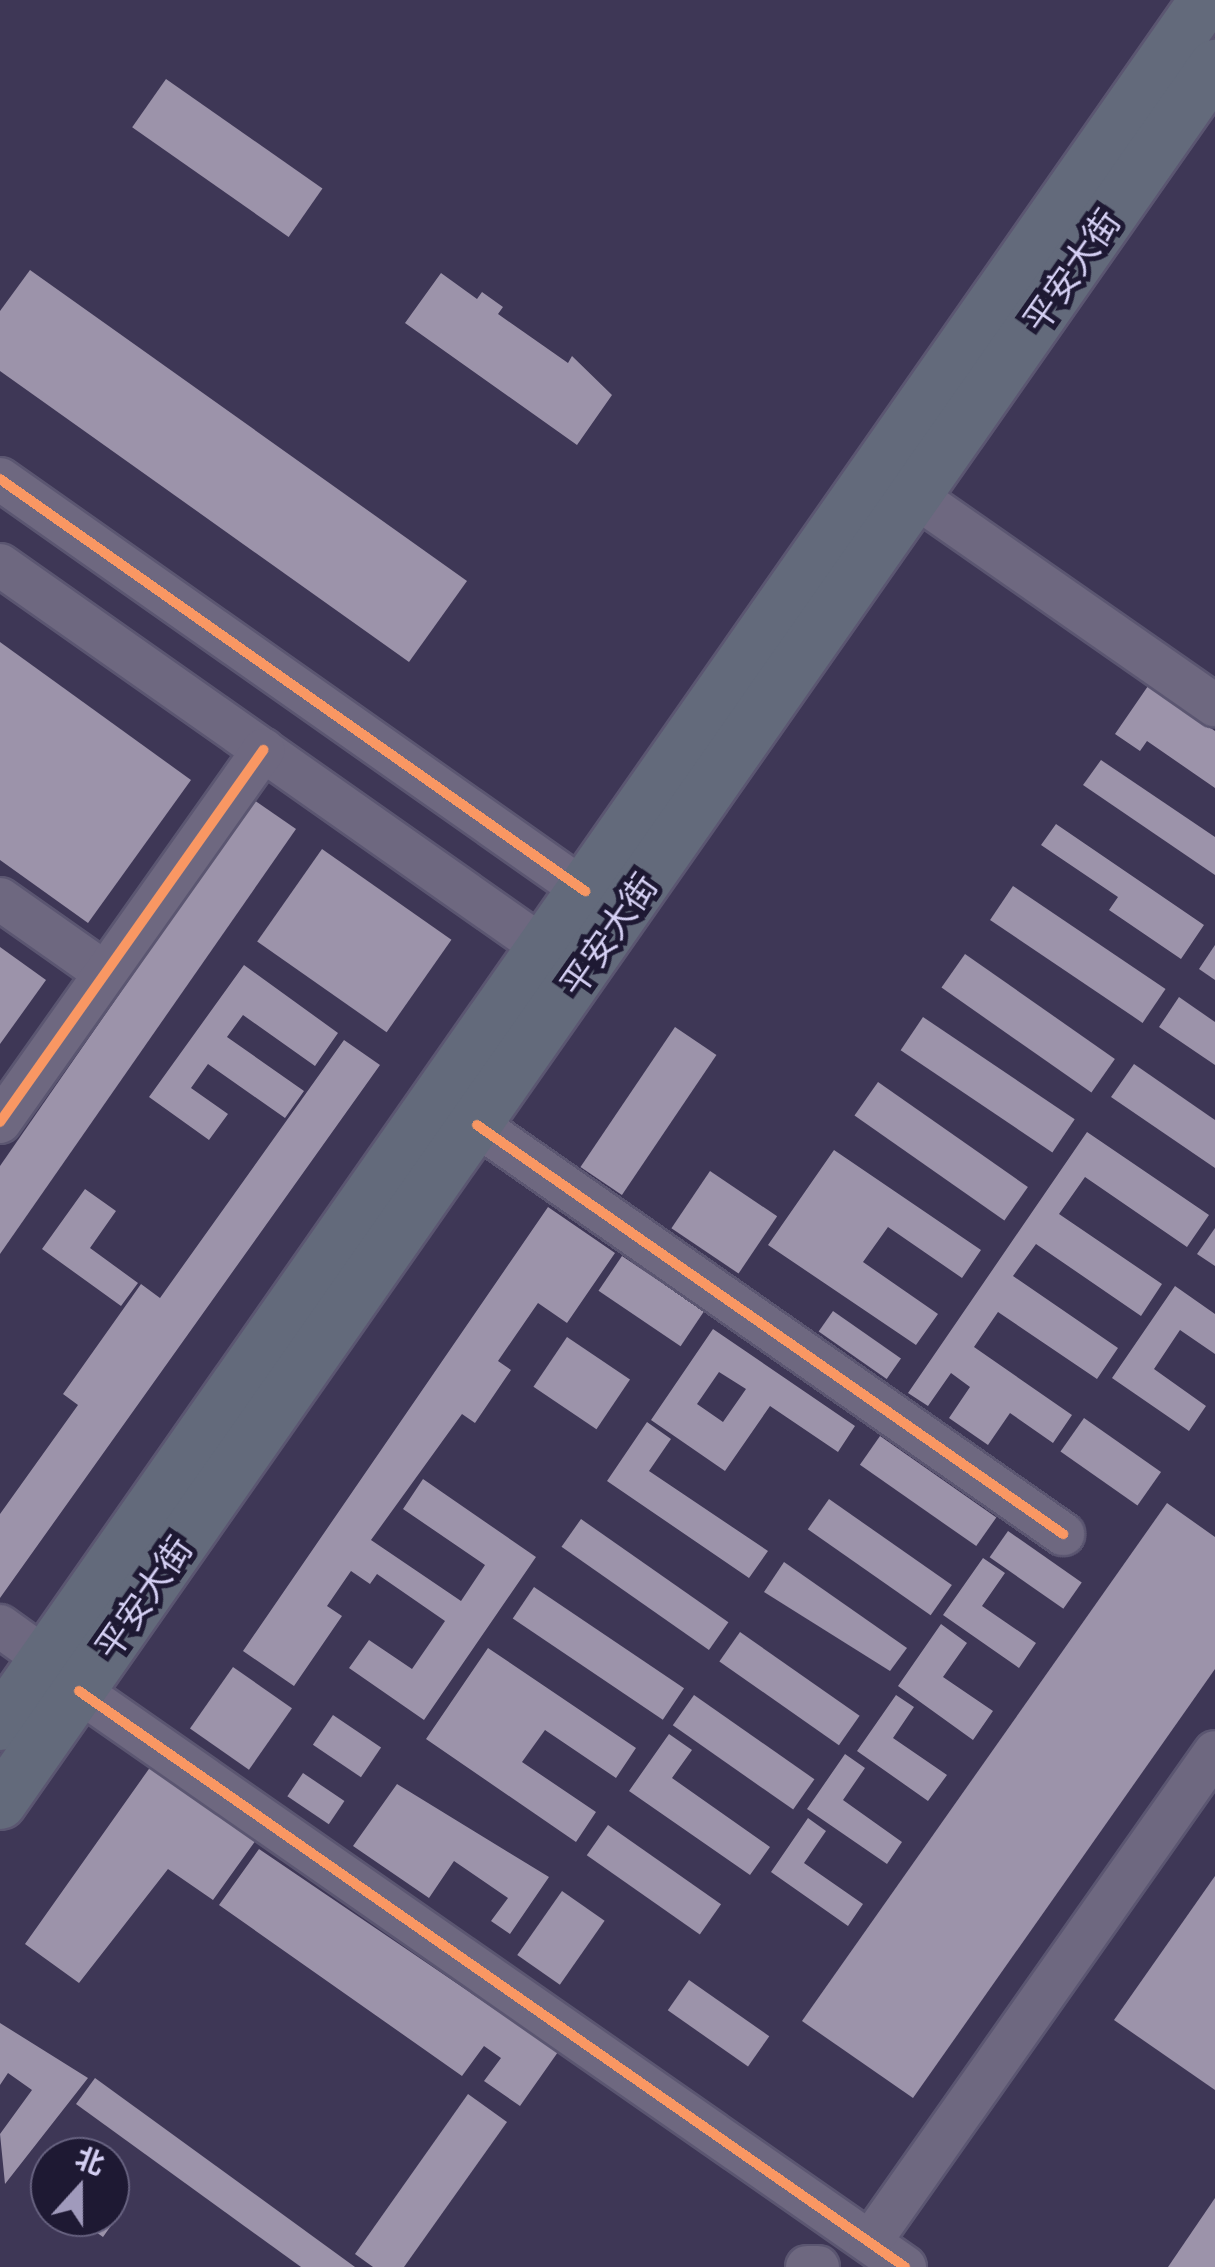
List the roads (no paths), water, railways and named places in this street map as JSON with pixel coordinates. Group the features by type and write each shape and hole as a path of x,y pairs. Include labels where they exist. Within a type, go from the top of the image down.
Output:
{"main road":[{"name":"平安大街","path":"0,1803 62,1675 544,948 1206,0"},
{"name":"平安大街","path":"0,1724 62,1675 477,1125 1215,66"}],"street":[{"path":"0,480 584,890"},
{"path":"915,496 1215,705"},
{"path":"0,566 544,948"},
{"path":"0,1122 263,750"},
{"path":"0,899 105,973"},
{"path":"477,1125 1063,1534"},
{"path":"0,1626 62,1675 905,2267"},
{"path":"870,2242 1215,1752"},
{"path":"807,2267 818,2267"}]}
